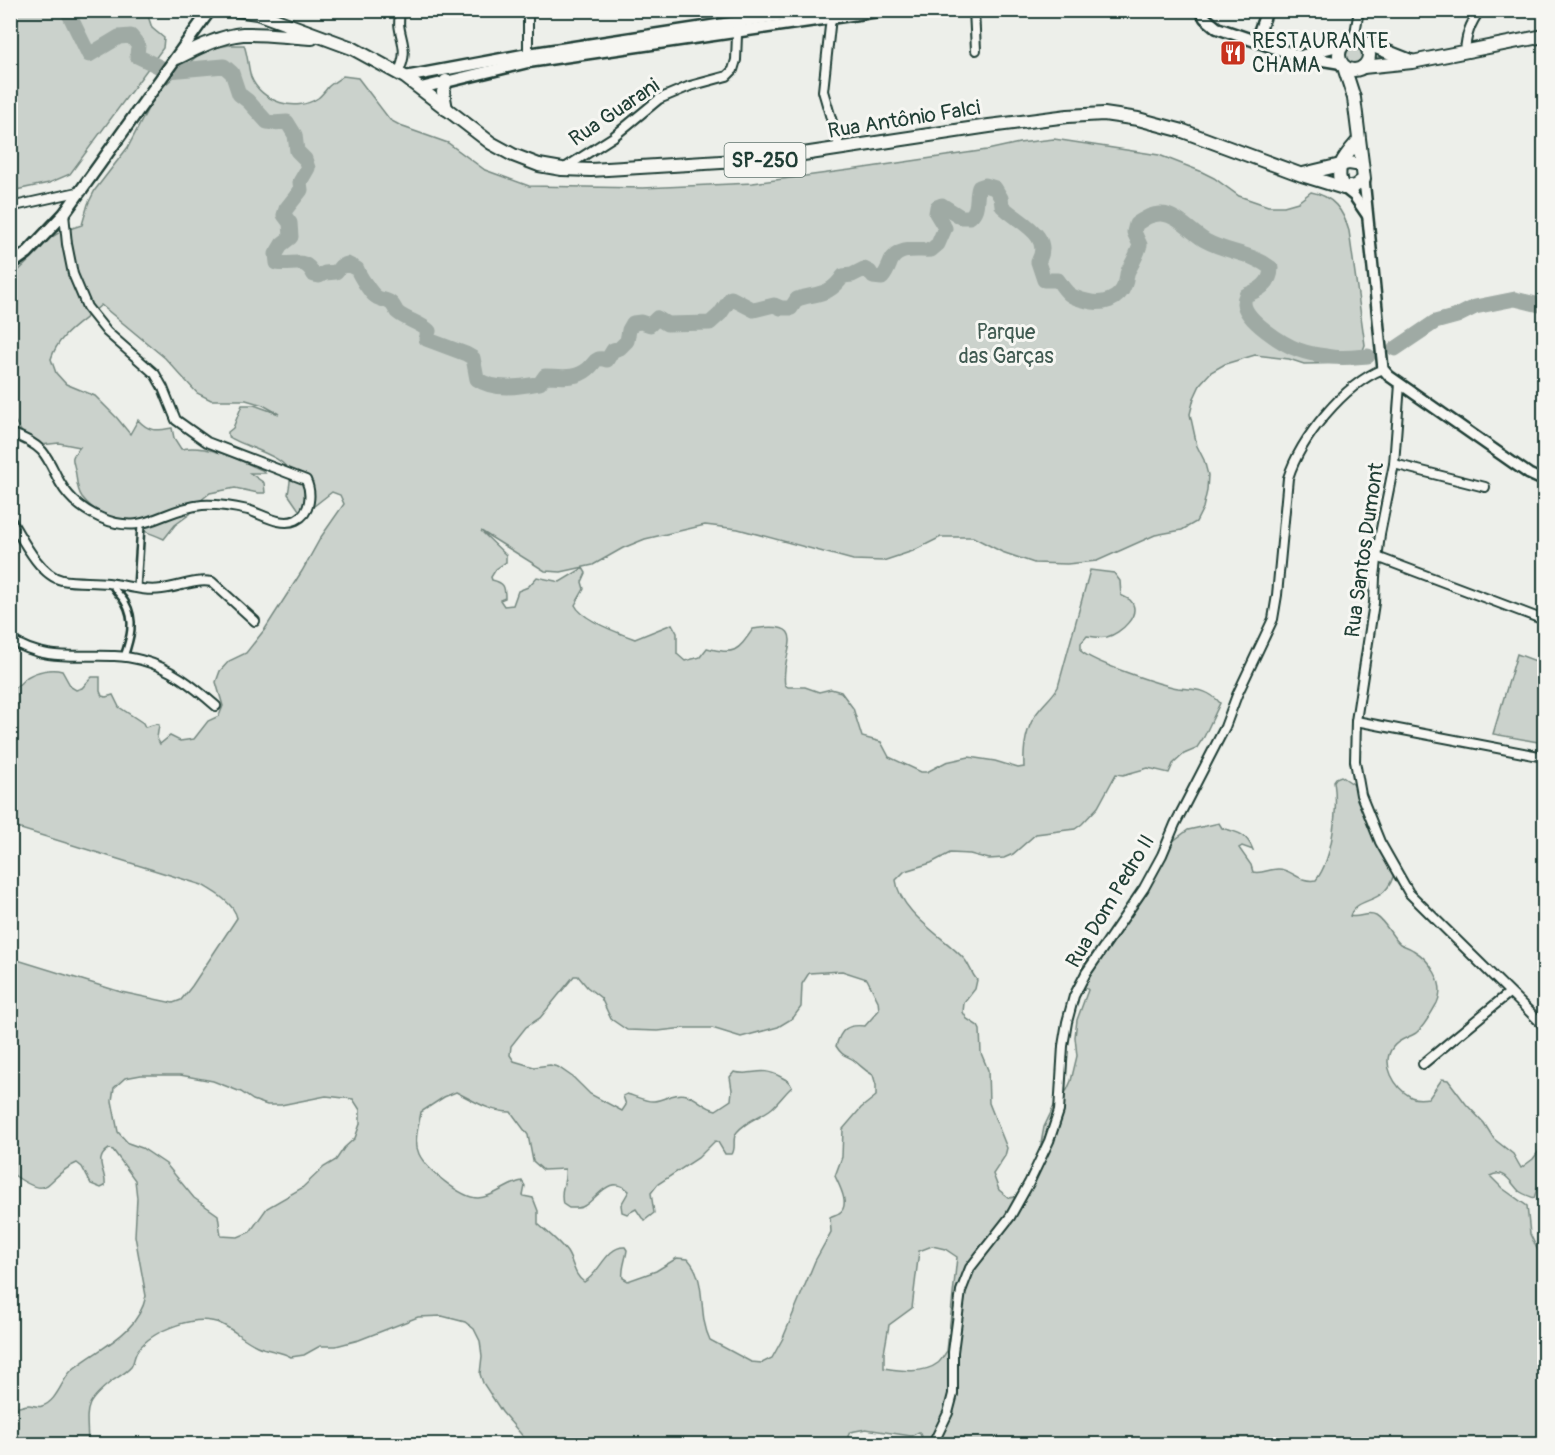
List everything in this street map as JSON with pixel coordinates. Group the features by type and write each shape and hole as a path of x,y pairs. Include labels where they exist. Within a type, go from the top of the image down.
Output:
{"main road":[{"path":"10,265 27,253 64,214 210,10"},
{"name":"Rua Antônio Falci","path":"236,10 256,12 352,48 402,75 491,143 539,165 562,169 591,170 770,159 989,126 1104,114 1138,119 1183,131 1344,188"},
{"path":"770,23 816,10"},
{"path":"402,75 528,58 737,22 770,23 831,18 885,10"},
{"path":"1201,10 1205,18 1216,28 1299,56 1342,65 1354,70 1412,62 1545,36"},
{"path":"1256,41 1267,10"},
{"path":"174,61 216,41 241,34 327,38"},
{"path":"1299,56 1341,45 1347,40 1359,40 1412,62"},
{"path":"1354,98 1361,69 1369,60 1369,50 1359,40"},
{"path":"1513,43 1545,43"},
{"path":"1341,45 1338,54 1354,98 1364,179 1354,186 1344,188 1339,181 1340,166 1359,140"},
{"path":"421,88 528,58"},
{"path":"446,81 443,92 446,109"},
{"path":"1302,175 1349,163 1362,165"}],"street":[{"path":"401,10 399,22 405,53 402,75"},
{"path":"528,10 528,58"},
{"path":"974,10 976,50"},
{"path":"1359,10 1359,40"},
{"path":"1465,51 1470,25 1480,10"},
{"path":"831,18 823,91 840,149"},
{"name":"Rua Guarani","path":"562,169 613,137 659,99 684,88 727,76 733,70 736,60 737,22"},
{"path":"1364,179 1383,369 1400,384 1529,474 1545,481"},
{"path":"1344,188 1354,196 1369,217"},
{"path":"10,207 81,190"},
{"path":"10,433 33,444 43,452 71,499 85,510 116,523 141,525 187,508 203,505 235,507 287,522 297,520 307,510 310,494 306,480 207,442 176,420 155,374 107,332 87,307 71,266 66,244 64,214"},
{"name":"Rua Dom Pedro II","path":"933,1444 948,1413 953,1394 953,1352 961,1291 970,1268 1010,1217 1049,1141 1056,1121 1059,1111 1063,1046 1074,996 1144,888 1162,855 1175,824 1225,727 1237,695 1273,619 1288,478 1292,465 1313,430 1334,405 1371,374 1383,369"},
{"name":"Rua Santos Dumont","path":"1400,384 1395,464 1388,487 1377,557 1373,613 1356,721 1354,761 1361,795 1380,842 1409,893 1545,1026"},
{"path":"1395,464 1485,486"},
{"path":"10,519 46,572 60,580 163,589 196,582 212,582 255,621"},
{"path":"137,588 141,525"},
{"path":"1377,557 1545,620"},
{"path":"112,583 113,589 125,602 132,624 124,657"},
{"path":"10,639 25,649 48,654 69,657 124,657 148,662 173,672 216,706"},
{"path":"1356,721 1545,757"},
{"path":"1424,1064 1509,993"}],"green space":[{"path":"11,10 149,11 147,13 152,28 164,38 163,48 70,174 49,183 11,191"},
{"name":"Parque das Garças","path":"244,45 251,77 256,86 271,99 280,103 300,105 318,98 343,76 358,78 390,120 448,143 485,170 529,186 643,188 753,183 1054,139 1159,155 1214,178 1239,196 1268,206 1284,206 1298,202 1311,192 1325,197 1336,205 1349,231 1365,345 1358,363 1304,364 1289,359 1255,355 1225,364 1211,372 1201,383 1190,414 1197,446 1208,475 1207,491 1203,508 1196,522 1182,530 1155,535 1097,561 1067,564 1034,563 1002,552 973,537 941,537 913,551 883,561 853,560 738,529 705,525 645,539 593,565 561,572 545,571 481,531 506,555 506,562 496,569 491,577 504,588 505,598 500,600 504,606 513,605 518,591 528,587 537,577 560,582 583,568 586,573 582,582 584,589 575,605 579,611 601,625 635,639 672,624 677,633 677,654 685,661 700,657 707,648 734,650 743,643 753,629 772,627 783,629 789,634 790,641 784,673 785,685 805,687 819,692 831,689 841,692 853,708 862,737 881,742 889,757 921,772 927,772 946,762 969,757 1018,768 1024,767 1025,744 1031,722 1058,687 1090,570 1114,573 1120,581 1121,595 1130,600 1133,605 1132,617 1123,628 1112,635 1087,636 1081,643 1081,651 1098,661 1127,672 1169,686 1200,691 1215,698 1220,703 1196,749 1184,754 1173,764 1169,773 1148,768 1123,775 1116,774 1098,807 1075,829 1036,834 1013,854 1004,858 989,859 970,854 950,853 931,863 905,871 896,880 899,892 914,914 965,960 977,980 975,989 964,1003 963,1012 967,1019 980,1030 981,1053 988,1070 989,1103 1007,1148 1005,1156 993,1174 999,1190 1009,1198 1015,1197 1033,1170 1044,1127 1058,1098 1067,1090 1071,1081 1077,1056 1075,1037 1077,1020 1088,990 1086,988 1080,991 1078,980 1083,966 1102,941 1125,923 1130,909 1165,847 1188,830 1219,823 1222,828 1237,832 1248,840 1253,850 1242,846 1239,848 1253,872 1283,870 1305,880 1316,880 1327,859 1335,818 1334,781 1341,776 1353,784 1395,870 1386,890 1359,905 1350,916 1369,914 1380,919 1400,944 1425,959 1435,973 1440,988 1437,1003 1422,1027 1416,1033 1395,1044 1389,1054 1391,1075 1405,1093 1418,1099 1429,1098 1442,1079 1448,1080 1484,1123 1494,1139 1513,1154 1521,1168 1544,1147 1544,1184 1537,1189 1534,1198 1519,1191 1503,1175 1490,1176 1527,1206 1530,1234 1540,1255 1539,1269 1544,1284 1544,1444 925,1444 919,1432 911,1436 866,1429 850,1432 848,1436 851,1444 533,1444 526,1440 502,1412 483,1383 480,1374 482,1356 480,1341 474,1329 465,1322 442,1316 418,1317 359,1340 336,1346 320,1346 304,1355 291,1357 257,1346 226,1326 211,1321 176,1325 145,1343 137,1352 129,1369 95,1396 88,1408 88,1444 11,1444 11,1410 27,1405 40,1407 52,1400 72,1370 126,1331 141,1310 146,1296 135,1236 137,1198 135,1180 113,1150 109,1149 101,1157 105,1186 101,1188 91,1184 82,1167 77,1163 42,1187 25,1182 11,1173 11,958 121,992 173,1003 181,1000 192,986 237,918 228,903 202,885 11,826 10,690 27,677 44,671 62,671 71,687 76,690 82,688 92,677 100,677 102,696 113,695 119,707 143,723 145,727 159,725 157,738 160,744 170,736 180,741 194,739 208,721 219,716 223,706 216,682 220,671 229,661 246,653 265,629 321,537 344,504 340,495 332,492 305,513 301,513 288,494 290,477 288,468 273,457 228,436 242,405 254,405 279,414 263,405 246,400 211,400 197,393 165,358 101,305 60,342 51,359 56,373 66,384 95,396 130,434 138,420 153,430 172,428 174,438 181,449 212,451 233,457 262,470 265,473 250,473 264,483 265,493 235,488 210,493 190,514 175,525 164,539 109,518 82,497 78,489 73,460 80,447 59,443 31,446 14,420 11,421 10,280 47,240 60,232 82,225 95,190 128,147 156,93 198,55 214,48","holes":["842,971 867,979 878,1001 879,1010 865,1026 846,1029 840,1035 836,1046 843,1055 873,1075 876,1096 861,1108 843,1129 842,1157 835,1176 843,1195 844,1206 839,1213 830,1217 831,1232 815,1261 783,1338 772,1358 762,1363 751,1362 710,1340 706,1330 698,1277 688,1259 677,1258 656,1271 628,1281 623,1278 627,1250 625,1247 618,1248 584,1282 576,1272 564,1248 538,1224 538,1211 533,1198 523,1196 525,1186 522,1181 484,1197 471,1197 445,1182 419,1154 416,1138 421,1112 456,1092 489,1108 511,1112 528,1135 533,1161 543,1170 565,1169 563,1204 569,1208 582,1207 610,1186 622,1186 629,1191 621,1205 622,1212 627,1214 636,1209 645,1220 654,1213 651,1193 658,1184 698,1158 715,1141 725,1154 732,1154 734,1137 737,1132 745,1124 772,1108 792,1087 790,1083 774,1074 762,1071 734,1072 730,1077 731,1100 716,1110 683,1094 651,1101 627,1094 623,1096 626,1105 622,1111 590,1094 574,1078 558,1067 550,1065 534,1067 514,1061 510,1055 511,1046 526,1027 540,1018 574,976 578,976 601,998 611,1019 627,1030 712,1028 741,1037 778,1027 793,1018 801,1007 802,984 809,973","141,1075 180,1075 213,1081 267,1105 281,1105 326,1096 353,1099 360,1110 360,1124 355,1138 336,1160 324,1167 302,1188 267,1208 250,1232 238,1237 221,1236 218,1215 194,1198 166,1164 142,1148 128,1143 118,1132 112,1101 114,1088 125,1078","932,1246 945,1249 957,1257 947,1351 939,1362 926,1369 905,1371 884,1368 889,1325 912,1308 919,1251"]},
{"path":"1354,48 1360,51 1363,57 1360,63 1354,66 1348,63 1345,57 1348,51"},
{"path":"1517,654 1544,664 1544,743 1493,734"}],"waterway":[{"path":"67,10 89,55 119,37 131,36 138,45 137,56 168,71 224,66 232,73 239,94 267,122 287,122 295,135 297,151 305,159 308,168 300,182 301,190 284,215 290,223 291,237 282,244 276,254 277,263 303,264 311,269 314,275 319,276 336,272 341,266 347,264 357,269 375,296 390,302 401,315 429,331 426,339 473,358 477,379 491,385 524,386 540,383 545,376 578,375 597,360 607,360 613,350 620,348 627,341 633,323 641,322 650,325 657,318 667,324 710,323 720,314 731,298 754,310 774,305 791,308 797,299 828,290 843,276 852,275 864,269 873,277 882,278 894,256 909,250 931,250 938,244 945,228 936,213 937,207 942,205 961,217 970,217 976,207 979,187 985,185 995,188 1001,198 1002,206 1038,237 1042,252 1038,262 1044,280 1058,280 1073,296 1087,301 1104,302 1119,294 1140,245 1134,232 1136,224 1155,214 1168,215 1180,221 1206,241 1255,259 1271,268 1267,282 1256,291 1246,295 1244,303 1251,317 1275,337 1292,347 1312,354 1347,358 1368,356"},
{"path":"1395,349 1435,322 1457,316 1475,307 1515,299 1544,306"}],"place":[{"name":"RESTAURANTE CHAMA","path":"1233,53"}]}
